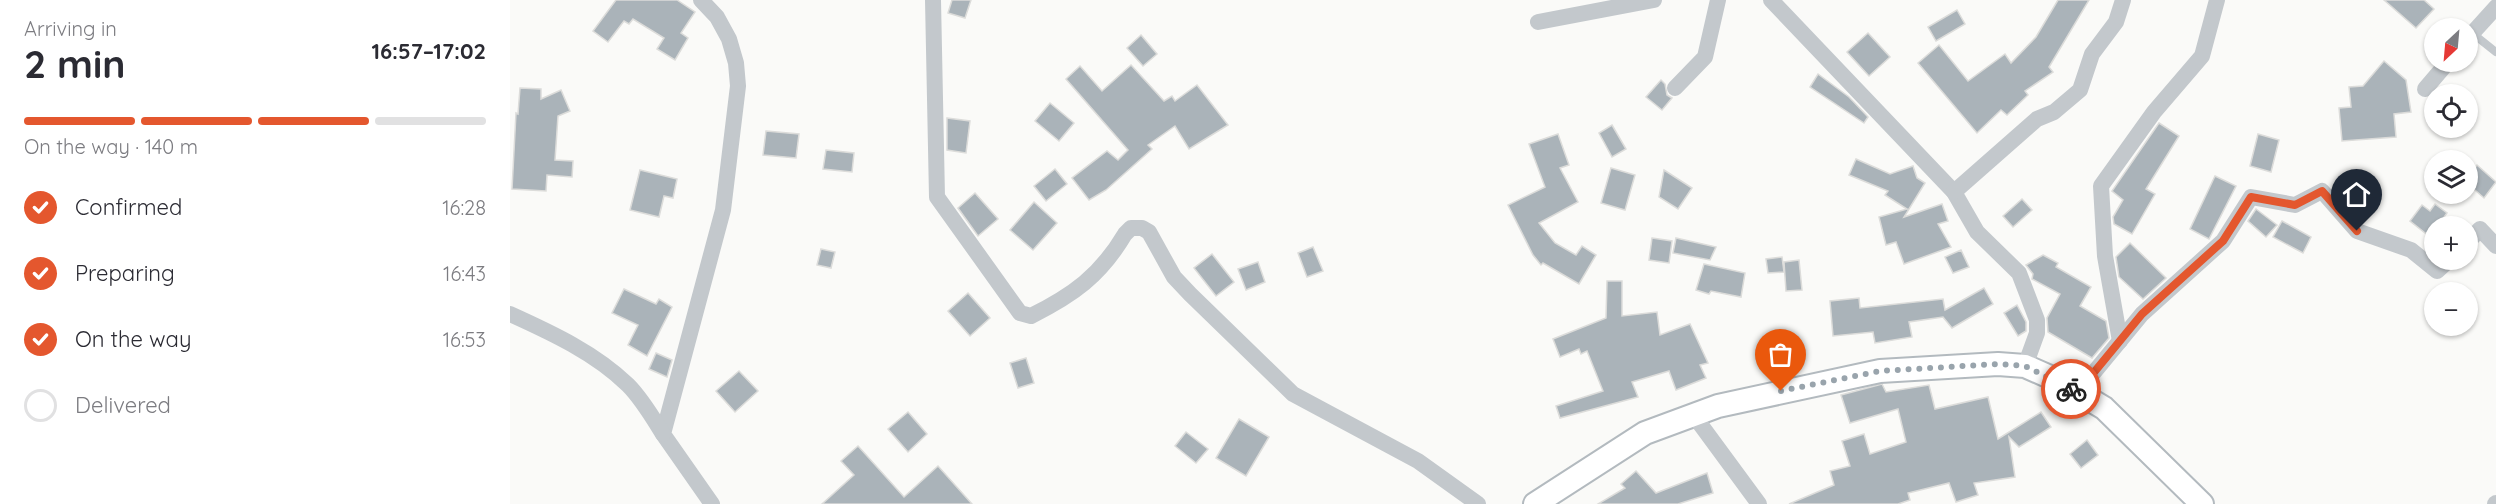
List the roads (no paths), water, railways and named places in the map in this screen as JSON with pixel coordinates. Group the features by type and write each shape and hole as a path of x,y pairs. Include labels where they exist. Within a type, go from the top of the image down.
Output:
{"street":[{"path":"663,434 723,210 738,86 736,63 729,39 717,17 701,0"},
{"path":"933,0 937,197 1020,313 1031,316 1070,297 1095,275 1131,228 1142,228 1155,242 1174,277 1293,394 1418,461 1478,504"},
{"path":"1538,22 1654,0"},
{"path":"1675,88 1705,57 1718,0"},
{"path":"1771,0 1954,192 1977,232 2019,273 2037,320 2037,333 2025,366"},
{"path":"1954,192 2037,119 2054,112 2080,90 2092,54 2116,22 2123,0"},
{"path":"2120,341 2105,256 2101,186 2154,112 2202,56 2217,0"},
{"path":"2478,26 2496,7"},
{"path":"2429,84 2439,72"},
{"path":"2077,393 2142,314 2223,241 2251,197 2295,205 2322,191 2357,231 2411,250 2424,260"},
{"path":"2478,232 2480,230 2496,246"},
{"path":"510,314 566,340 613,372 630,387 712,504"},
{"path":"1535,504 1614,450 1645,434 1695,417 1718,406 1880,371 1998,364 2025,366 2104,408 2202,504"},
{"path":"1695,417 1759,504"}],"lane":[{"path":"2478,40 2496,52"}]}
